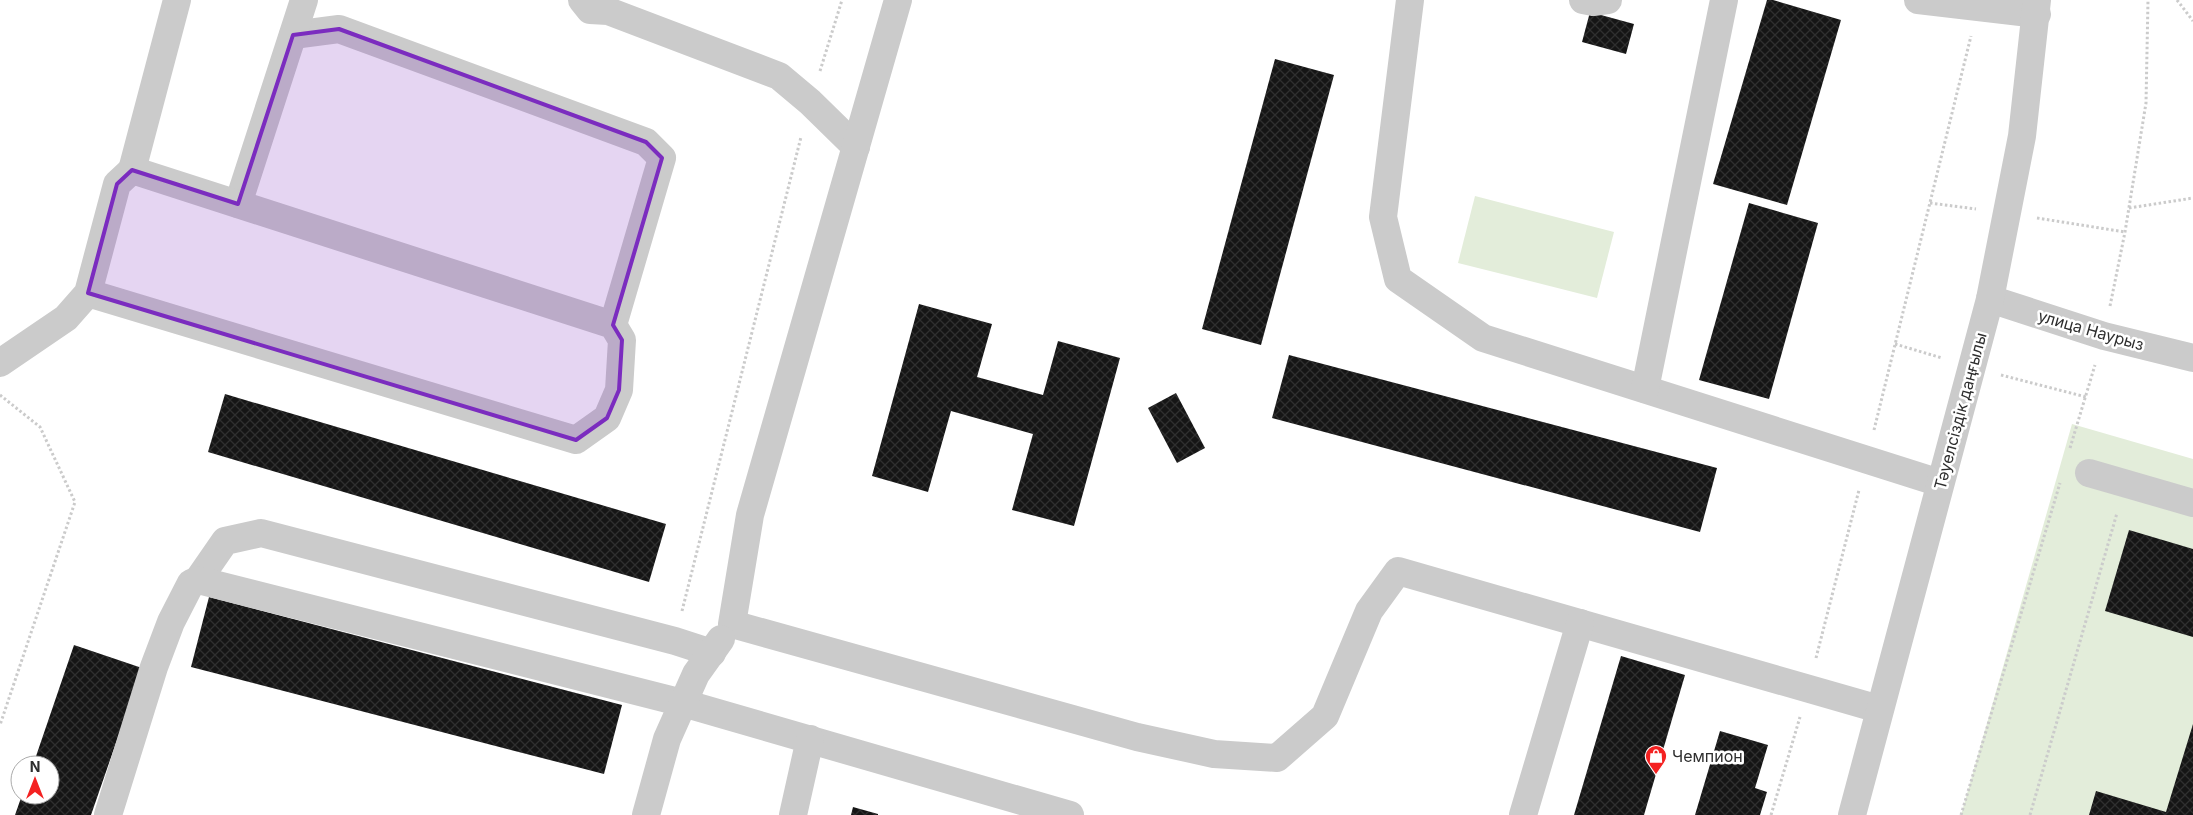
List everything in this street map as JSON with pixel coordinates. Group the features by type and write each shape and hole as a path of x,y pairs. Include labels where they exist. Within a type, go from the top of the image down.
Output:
{"street":[{"path":"0,363 66,318 88,293 117,184 132,170 177,0"},
{"path":"238,204 304,0"},
{"path":"582,0 590,10 608,12 779,76 810,102 856,147"},
{"path":"646,815 667,739 683,702 696,674 732,624 750,515 898,0"},
{"path":"1410,0 1384,217 1398,278 1483,338 1940,483"},
{"path":"1583,0 1593,2 1608,0"},
{"path":"1645,389 1724,0"},
{"path":"1918,0 1978,7 2037,7"},
{"name":"Тәуелсіздік даңғылы","path":"1852,815 1990,299 2022,136 2037,7"},
{"path":"293,35 339,29 646,142 662,158 613,325"},
{"path":"88,293 576,440 607,418 619,390 622,340 613,325 132,170"},
{"name":"улица Наурыз","path":"1990,299 2104,336 2193,358"},
{"path":"2090,474 2193,503"},
{"path":"108,815 127,749 164,640 191,583 198,580 225,541 261,533 675,641 712,653"},
{"path":"732,624 1137,737 1214,754 1277,758 1325,716 1369,611 1398,571 1879,709"},
{"path":"198,580 683,702 1070,815"},
{"path":"1523,815 1580,623"},
{"path":"793,815 810,739"}],"path":[{"path":"675,641 810,102 842,0"},
{"path":"2069,454 2104,336 2129,208 2146,103 2148,0"},
{"path":"2177,0 2193,20"},
{"path":"1771,815 1808,689 1867,460 1978,7"},
{"path":"2129,208 2193,198"},
{"path":"0,395 40,427 76,502 0,725"},
{"path":"1961,815 2060,482"},
{"path":"2030,815 2125,484"}],"highlighted area":[{"path":"339,29 646,142 662,158 613,325 622,340 619,390 607,418 576,440 88,293 117,184 132,170 238,204 293,35"}],"green space":[{"path":"1475,196 1614,232 1597,298 1458,263"},
{"path":"2072,424 2193,459 2193,815 1961,815"}],"building":[{"path":"1767,0 1773,0 1841,20 1787,205 1713,184"},
{"path":"1590,12 1634,24 1626,54 1582,42"},
{"path":"1275,59 1334,75 1261,345 1202,329"},
{"path":"1749,203 1818,223 1769,399 1699,380"},
{"path":"919,304 992,324 977,377 1043,395 1058,341 1120,358 1074,526 1012,510 1033,434 951,411 928,492 872,476"},
{"path":"1289,355 1717,468 1700,532 1272,418"},
{"path":"1176,393 1205,448 1177,463 1148,408"},
{"path":"225,394 666,524 649,582 208,452"},
{"path":"2129,530 2193,549 2193,637 2105,611"},
{"path":"209,597 622,705 604,774 191,667"},
{"path":"74,645 142,668 91,815 15,815 18,805 60,805 60,755 36,755"},
{"path":"1621,656 1685,675 1644,815 1574,815"},
{"path":"2193,724 2193,815 2089,815 2096,791 2166,812"},
{"path":"1720,731 1768,745 1755,788 1767,792 1760,815 1695,815"},
{"path":"853,807 878,814 878,815 851,815"}],"place":[{"name":"Чемпион","path":"1656,775"}]}
